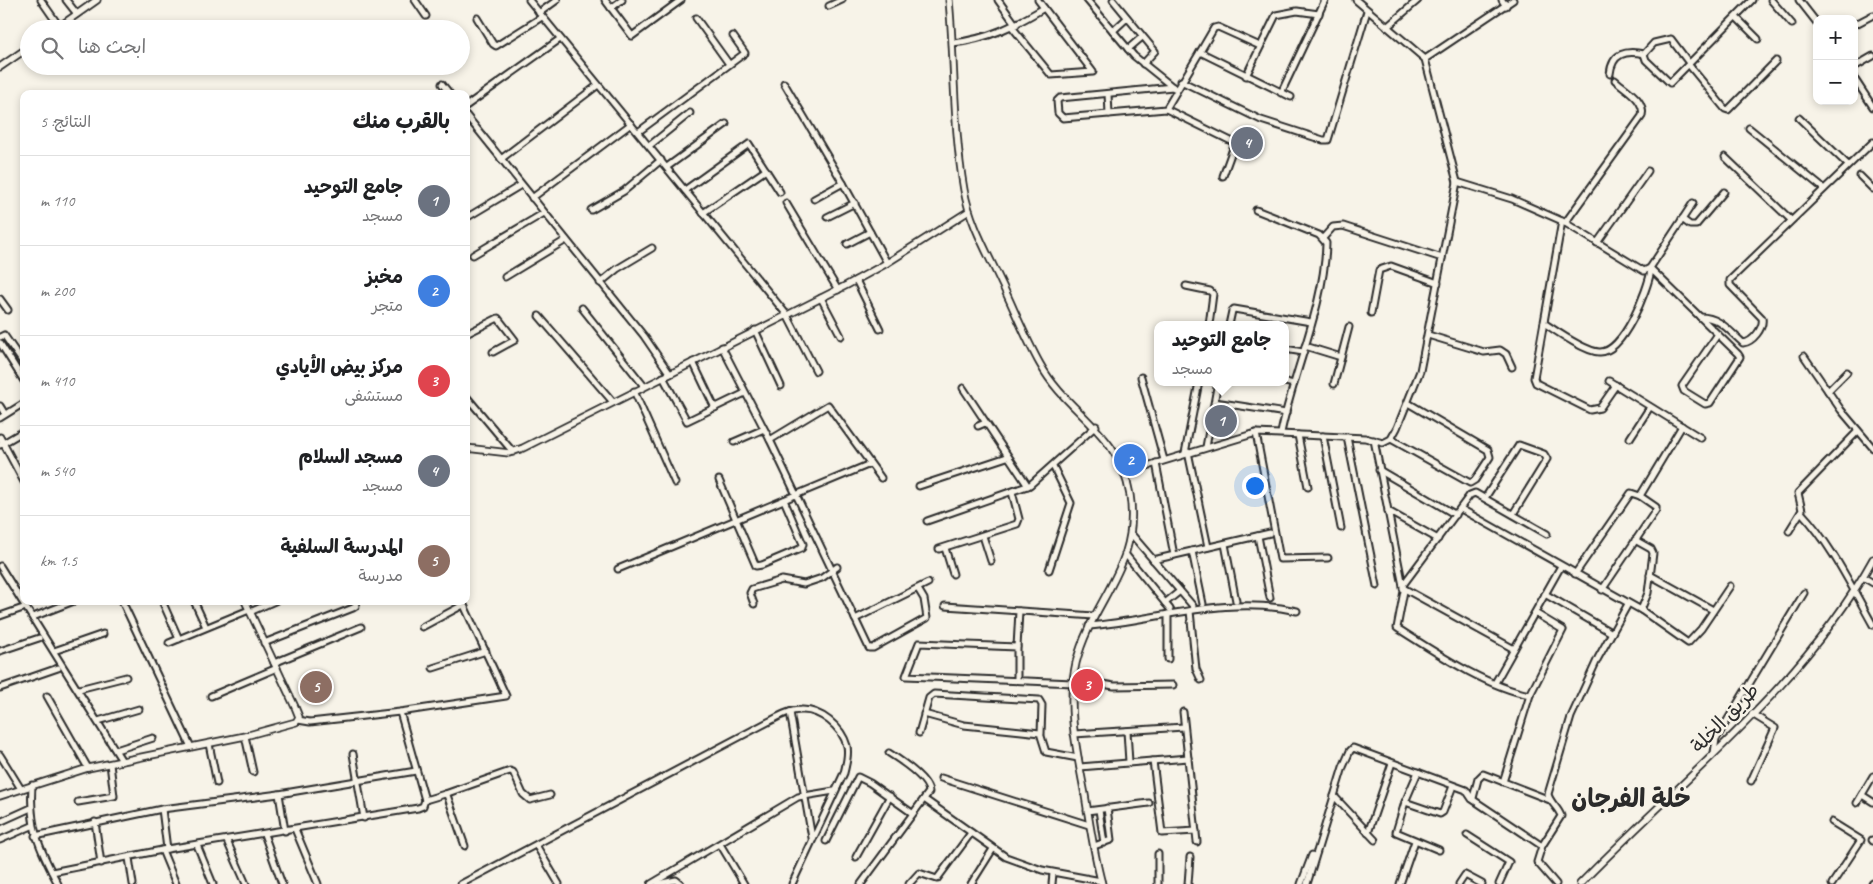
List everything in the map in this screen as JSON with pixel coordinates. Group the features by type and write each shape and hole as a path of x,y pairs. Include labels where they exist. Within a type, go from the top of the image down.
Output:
{"street":[{"path":"40,0 52,20"},
{"path":"66,0 76,14"},
{"path":"68,20 97,0"},
{"path":"415,0 426,16"},
{"path":"529,0 787,315 816,371"},
{"path":"477,18 496,46 540,15 557,0"},
{"path":"605,0 632,36 681,0"},
{"path":"611,8 622,0"},
{"path":"829,6 842,0"},
{"path":"924,799 993,848 1024,864 1053,873 1101,883 1074,734 1072,712 1074,681 1076,664 1089,626 1116,578 1132,535 1130,496 1124,473 1116,454 1096,426 1056,387 1040,363 981,240 969,210 962,169 950,0"},
{"path":"998,0 1014,26 1050,75 1093,73 1093,69 1038,0"},
{"path":"1087,0 1128,49 1175,88"},
{"path":"1113,0 1155,52 1144,64"},
{"path":"1281,93 1325,0"},
{"path":"1124,473 1256,433 1347,437 1383,443 1391,439 1408,403 1420,371 1457,182 1425,59 1356,0"},
{"path":"1387,27 1418,0"},
{"path":"1502,0 1506,6"},
{"path":"1425,59 1506,6 1512,0"},
{"path":"1644,54 1646,60 1669,84 1752,0"},
{"path":"1771,0 1792,24"},
{"path":"1799,0 1813,18"},
{"path":"953,43 979,40 1014,26 1044,8"},
{"path":"1246,76 1278,14 1298,11 1319,14"},
{"path":"1181,81 1276,126 1328,140 1367,11"},
{"path":"1858,23 1873,15"},
{"path":"1736,17 1758,39"},
{"path":"696,18 729,64"},
{"path":"1113,30 1127,18"},
{"path":"1166,109 1175,88 1218,26 1260,46"},
{"path":"638,132 745,53 733,36"},
{"path":"1128,49 1142,36"},
{"path":"470,103 560,39"},
{"path":"1644,54 1654,43 1671,39 1725,109 1728,110 1776,61"},
{"path":"1200,52 1291,97"},
{"path":"1610,74 1612,62 1619,55 1627,52 1644,54"},
{"path":"0,67 20,53"},
{"path":"1858,65 1873,56"},
{"path":"1615,80 1640,102 1643,110 1642,116 1564,222 1533,372 1536,382 1595,410 1600,408 1616,385"},
{"path":"784,83 854,202 887,263"},
{"path":"442,84 447,90"},
{"path":"1858,84 1873,107"},
{"path":"501,159 598,85"},
{"path":"1175,88 1060,98 1057,101 1058,115 1061,118 1166,109 1234,142 1236,145 1223,176"},
{"path":"1108,94 1109,114"},
{"path":"649,146 690,113"},
{"path":"1799,118 1848,165"},
{"path":"470,119 656,352 670,374"},
{"path":"532,198 631,124"},
{"path":"667,167 726,124"},
{"path":"1749,128 1824,189"},
{"path":"1700,317 1712,318 1721,323 1743,343 1753,338 1763,323 1762,318 1729,282 1873,142"},
{"path":"685,190 748,144 780,192"},
{"path":"1725,157 1791,220"},
{"path":"591,210 624,191 661,160"},
{"path":"704,213 766,170"},
{"path":"1596,244 1648,171"},
{"path":"1860,176 1873,189"},
{"path":"1457,182 1512,199 1564,222 1596,244 1642,270 1650,269"},
{"path":"814,199 843,183"},
{"path":"470,216 521,185"},
{"path":"1682,219 1690,225 1696,225 1724,192"},
{"path":"827,217 854,202"},
{"path":"786,203 838,290"},
{"path":"1544,323 1585,346 1597,351 1605,351 1622,336 1636,313 1648,286 1650,269 1693,204"},
{"path":"470,448 513,452 838,290 887,263 969,210"},
{"path":"1256,210 1323,238"},
{"path":"473,254 544,213"},
{"path":"1323,238 1333,227 1343,226 1442,258"},
{"path":"847,244 870,232"},
{"path":"1281,433 1323,271 1326,248 1323,238"},
{"path":"505,277 566,240"},
{"path":"600,283 652,248"},
{"path":"1371,313 1379,270 1383,267 1390,266 1438,283"},
{"path":"1650,269 1718,334 1740,357 1710,403 1704,404 1684,391 1682,386 1718,334"},
{"path":"856,280 880,329"},
{"path":"1186,286 1210,291 1213,294 1210,321"},
{"path":"821,298 841,336"},
{"path":"0,299 8,310"},
{"path":"582,308 644,386"},
{"path":"1230,321 1234,309 1311,322"},
{"path":"540,316 613,402"},
{"path":"470,332 498,318 515,340 493,352"},
{"path":"1334,384 1349,327"},
{"path":"755,330 781,386"},
{"path":"0,337 4,335 9,340 20,358"},
{"path":"1428,335 1484,352 1500,350 1506,354 1512,367"},
{"path":"0,343 20,376"},
{"path":"1305,346 1341,357"},
{"path":"722,347 770,440 794,494 868,646 874,648 927,618 924,599 918,589"},
{"path":"1289,350 1303,352"},
{"path":"1804,356 1828,391 1873,448"},
{"path":"693,362 715,408"},
{"path":"1828,391 1847,372"},
{"path":"663,377 686,420 745,393"},
{"path":"1141,377 1164,460"},
{"path":"1610,381 1701,438"},
{"path":"1289,383 1294,384"},
{"path":"1198,386 1187,453 1208,547"},
{"path":"1206,447 1217,386"},
{"path":"963,388 1028,486"},
{"path":"634,391 675,483"},
{"path":"470,401 513,452"},
{"path":"1215,402 1286,413"},
{"path":"1391,439 1470,483 1475,480 1490,457 1488,450 1408,403"},
{"path":"0,418 20,405"},
{"path":"770,440 828,405 881,478"},
{"path":"0,406 5,414"},
{"path":"1630,438 1650,407"},
{"path":"978,426 986,423"},
{"path":"928,521 1028,486 1053,466 1096,426"},
{"path":"1640,496 1682,426"},
{"path":"734,442 764,428"},
{"path":"1858,431 1798,492 1801,512 1829,545 1873,625"},
{"path":"2,444 20,433"},
{"path":"1256,433 1280,559 1328,558"},
{"path":"1298,435 1308,488"},
{"path":"1323,436 1341,528"},
{"path":"0,437 20,475"},
{"path":"1347,437 1377,586"},
{"path":"1374,440 1403,587 1404,601 1398,628 1494,683 1530,695"},
{"path":"1485,498 1519,445 1546,455 1546,459 1513,514"},
{"path":"919,486 1008,457"},
{"path":"1156,463 1174,555"},
{"path":"618,569 784,500 794,494 870,464"},
{"path":"1048,570 1070,503 1053,466"},
{"path":"1379,470 1456,515"},
{"path":"719,480 756,566 762,566 799,550 803,544 784,500"},
{"path":"953,574 942,549 1018,522 1012,492"},
{"path":"1403,587 1473,494 1485,498 1547,534"},
{"path":"1575,574 1630,494 1640,496 1653,503 1656,509 1602,590"},
{"path":"1461,509 1602,590 1641,610 1688,643 1730,586"},
{"path":"1388,511 1438,539"},
{"path":"1789,530 1801,512"},
{"path":"1153,560 1270,533"},
{"path":"1132,535 1180,591 1191,608 1196,669 1201,680"},
{"path":"983,536 990,561"},
{"path":"1258,536 1270,598"},
{"path":"1635,540 1651,549 1653,553 1648,592 1641,610"},
{"path":"1225,544 1236,600"},
{"path":"1192,551 1203,604"},
{"path":"1126,555 1166,603 1169,612 1168,659"},
{"name":"طريق الخلة","path":"1580,884 1714,753 1809,652 1854,593 1873,559"},
{"path":"0,566 20,598"},
{"path":"1494,683 1561,566"},
{"path":"754,604 750,593 752,589 782,580 804,584 837,567"},
{"path":"1650,575 1713,610"},
{"path":"0,578 6,576"},
{"path":"1863,577 1873,583"},
{"path":"856,619 928,584"},
{"path":"1403,587 1514,649"},
{"path":"1166,603 1180,591"},
{"path":"1714,753 1716,739 1804,593"},
{"path":"1545,594 1612,633"},
{"path":"1556,884 1537,862 1542,846 1561,816 1548,794 1571,717 1628,604"},
{"path":"33,617 64,605"},
{"path":"124,605 191,747"},
{"path":"164,605 179,639"},
{"path":"196,605 206,627"},
{"path":"246,605 297,710 298,720"},
{"path":"169,643 265,605"},
{"path":"264,643 353,608 356,605"},
{"path":"422,627 460,605"},
{"path":"0,796 88,768 245,736 291,724 298,720 310,722 400,712 506,696 464,605"},
{"path":"1089,626 1191,608 1266,605 1297,611"},
{"path":"946,606 1094,616"},
{"path":"0,616 26,607 79,689 122,761"},
{"path":"1017,680 1019,611"},
{"path":"1503,782 1530,695 1562,630 1558,625 1535,613"},
{"path":"211,696 361,627"},
{"path":"54,651 103,634"},
{"path":"0,651 39,638"},
{"path":"1017,647 919,643 906,676 1074,681 1114,686 1173,685"},
{"path":"433,668 486,650"},
{"path":"0,688 58,668"},
{"path":"79,689 126,677"},
{"path":"920,733 929,698 934,694 1039,700 1042,705 1041,734 1046,752 1078,758"},
{"path":"47,696 88,768"},
{"path":"98,721 139,710"},
{"path":"461,884 790,712 801,710 814,712 831,722 840,732 846,745 848,757 844,773 792,884"},
{"path":"52,872 165,850 364,818 423,806 425,800 400,712"},
{"path":"790,712 813,838"},
{"path":"1182,712 1197,842"},
{"path":"924,714 964,725 1041,734"},
{"path":"1751,781 1776,728 1752,714"},
{"path":"1074,734 1184,726"},
{"path":"1128,731 1129,762"},
{"path":"245,736 253,772"},
{"path":"116,750 153,738"},
{"path":"209,744 217,783"},
{"path":"1307,884 1334,796 1352,748 1466,790 1472,799 1542,846"},
{"path":"861,884 929,792 928,785 910,767 889,753"},
{"path":"353,754 364,818"},
{"path":"0,755 21,789"},
{"path":"1080,767 1188,758"},
{"path":"1153,761 1162,833 1196,831"},
{"path":"1368,833 1392,763"},
{"path":"78,802 114,796 110,764"},
{"path":"35,836 162,809 278,794 416,771"},
{"path":"425,800 510,771 513,772 525,798 530,800 550,795"},
{"path":"1418,772 1396,832 1439,850"},
{"path":"1472,799 1480,774 1550,800"},
{"path":"1857,803 1873,776"},
{"path":"826,841 857,778 862,778 912,813"},
{"path":"941,778 1089,825"},
{"path":"32,785 32,826 58,884"},
{"path":"1406,802 1440,814 1443,812 1453,786"},
{"path":"651,884 798,797 834,791"},
{"path":"278,794 285,831"},
{"path":"445,794 449,798 465,846"},
{"path":"1862,795 1873,802"},
{"path":"856,856 890,796"},
{"path":"1334,796 1375,840"},
{"path":"1088,811 1149,803"},
{"path":"0,822 31,808"},
{"path":"1094,846 1111,840 1107,808"},
{"path":"162,809 165,850 176,884"},
{"path":"1099,810 1104,843"},
{"path":"95,822 101,863"},
{"path":"1832,822 1861,840 1832,884"},
{"path":"0,840 32,826"},
{"path":"295,829 318,884"},
{"path":"908,884 919,874 937,879 971,833"},
{"path":"264,834 282,884"},
{"path":"1467,835 1510,862 1499,884"},
{"path":"227,841 246,884"},
{"path":"1400,884 1415,841"},
{"path":"720,844 744,884"},
{"path":"197,845 213,884"},
{"path":"536,845 559,884"},
{"path":"971,884 993,848"},
{"path":"1158,854 1158,884"},
{"path":"1301,884 1312,855"},
{"path":"1188,884 1190,857"},
{"path":"129,858 133,884"},
{"path":"1052,884 1053,873"},
{"path":"1459,884 1465,875 1482,884"},
{"path":"658,884 678,883"}],"place":[{"name":"مسجد السلام","path":"1247,143"},
{"name":"جامع التوحيد","path":"1221,421"},
{"name":"مخبز","path":"1130,460"},
{"name":"مركز بيض الأيادي","path":"1087,685"},
{"name":"المدرسة السلفية","path":"316,687"}],"district":[{"name":"خلة الفرجان","path":"1631,799"}]}
